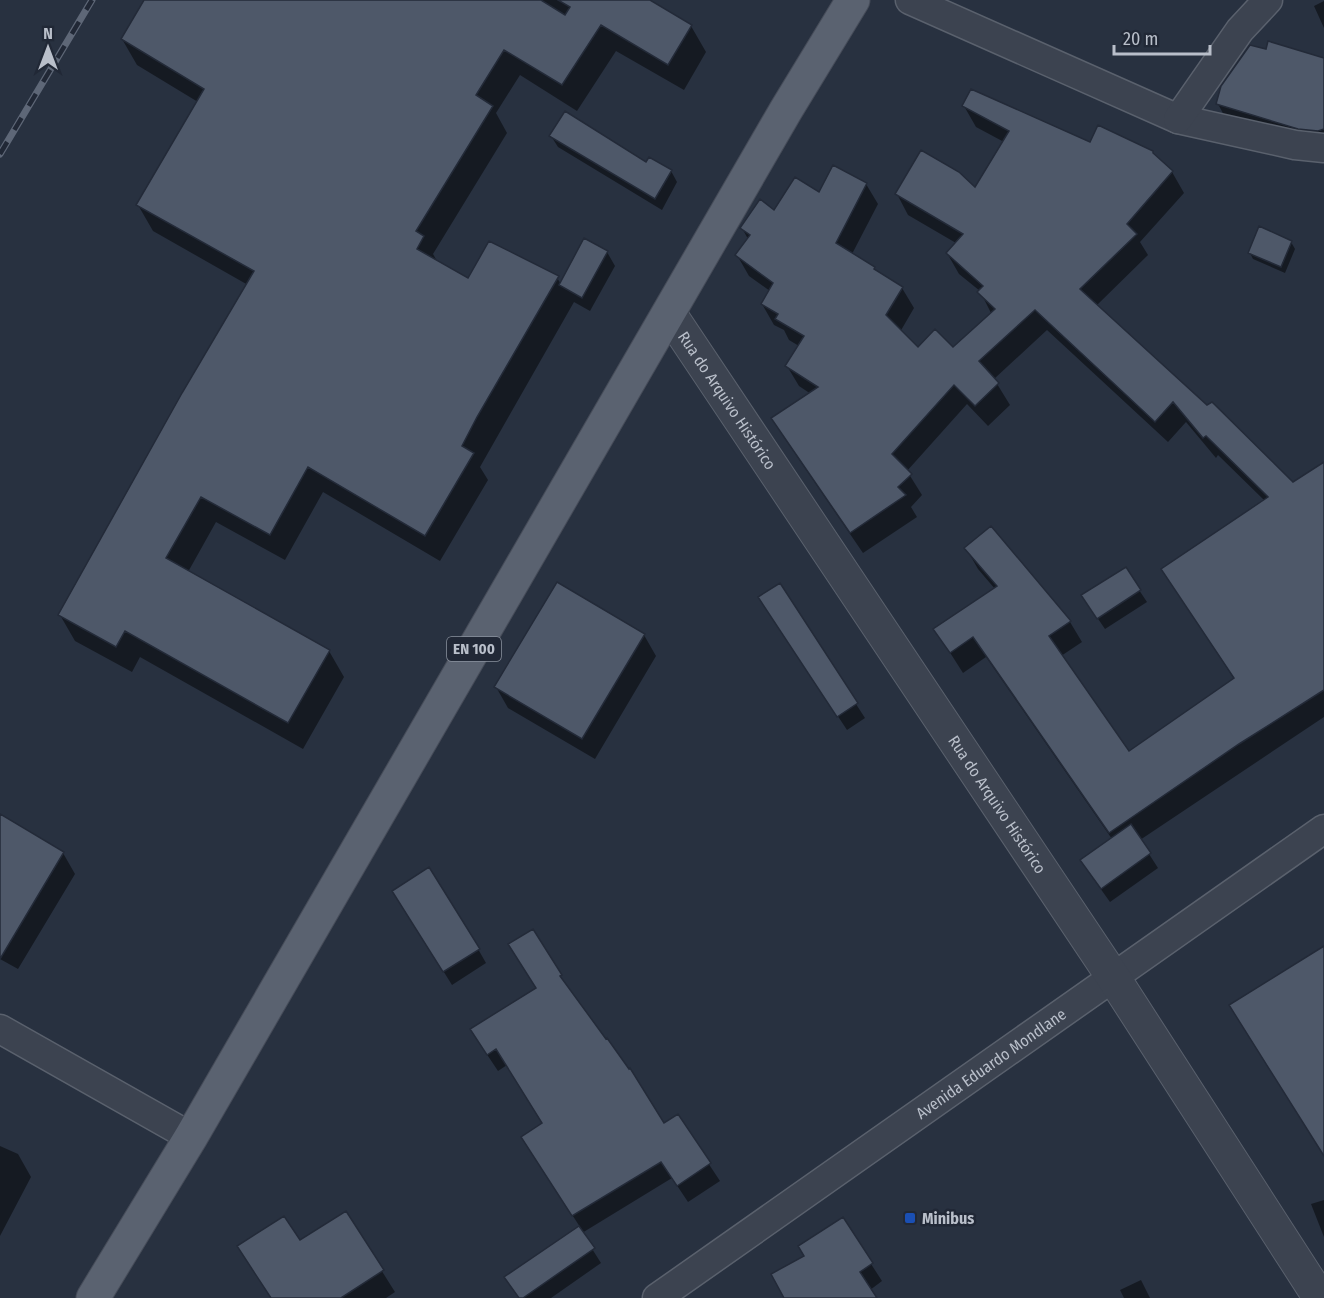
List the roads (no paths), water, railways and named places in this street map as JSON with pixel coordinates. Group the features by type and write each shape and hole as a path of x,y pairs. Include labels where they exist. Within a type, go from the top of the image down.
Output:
{"main road":[{"name":"EN 100","path":"93,1298 191,1137 786,110 853,0"}],"street":[{"path":"910,0 1178,119 1295,145 1324,147"},
{"path":"1178,119 1240,30 1268,0"},
{"name":"Rua do Arquivo Histórico","path":"669,314 1113,977 1320,1298"},
{"name":"Avenida Eduardo Mondlane","path":"657,1298 1324,829"},
{"path":"0,1029 191,1137"}],"railway":[{"path":"0,154 92,0"}],"place":[{"name":"Minibus","path":"910,1218"}]}
